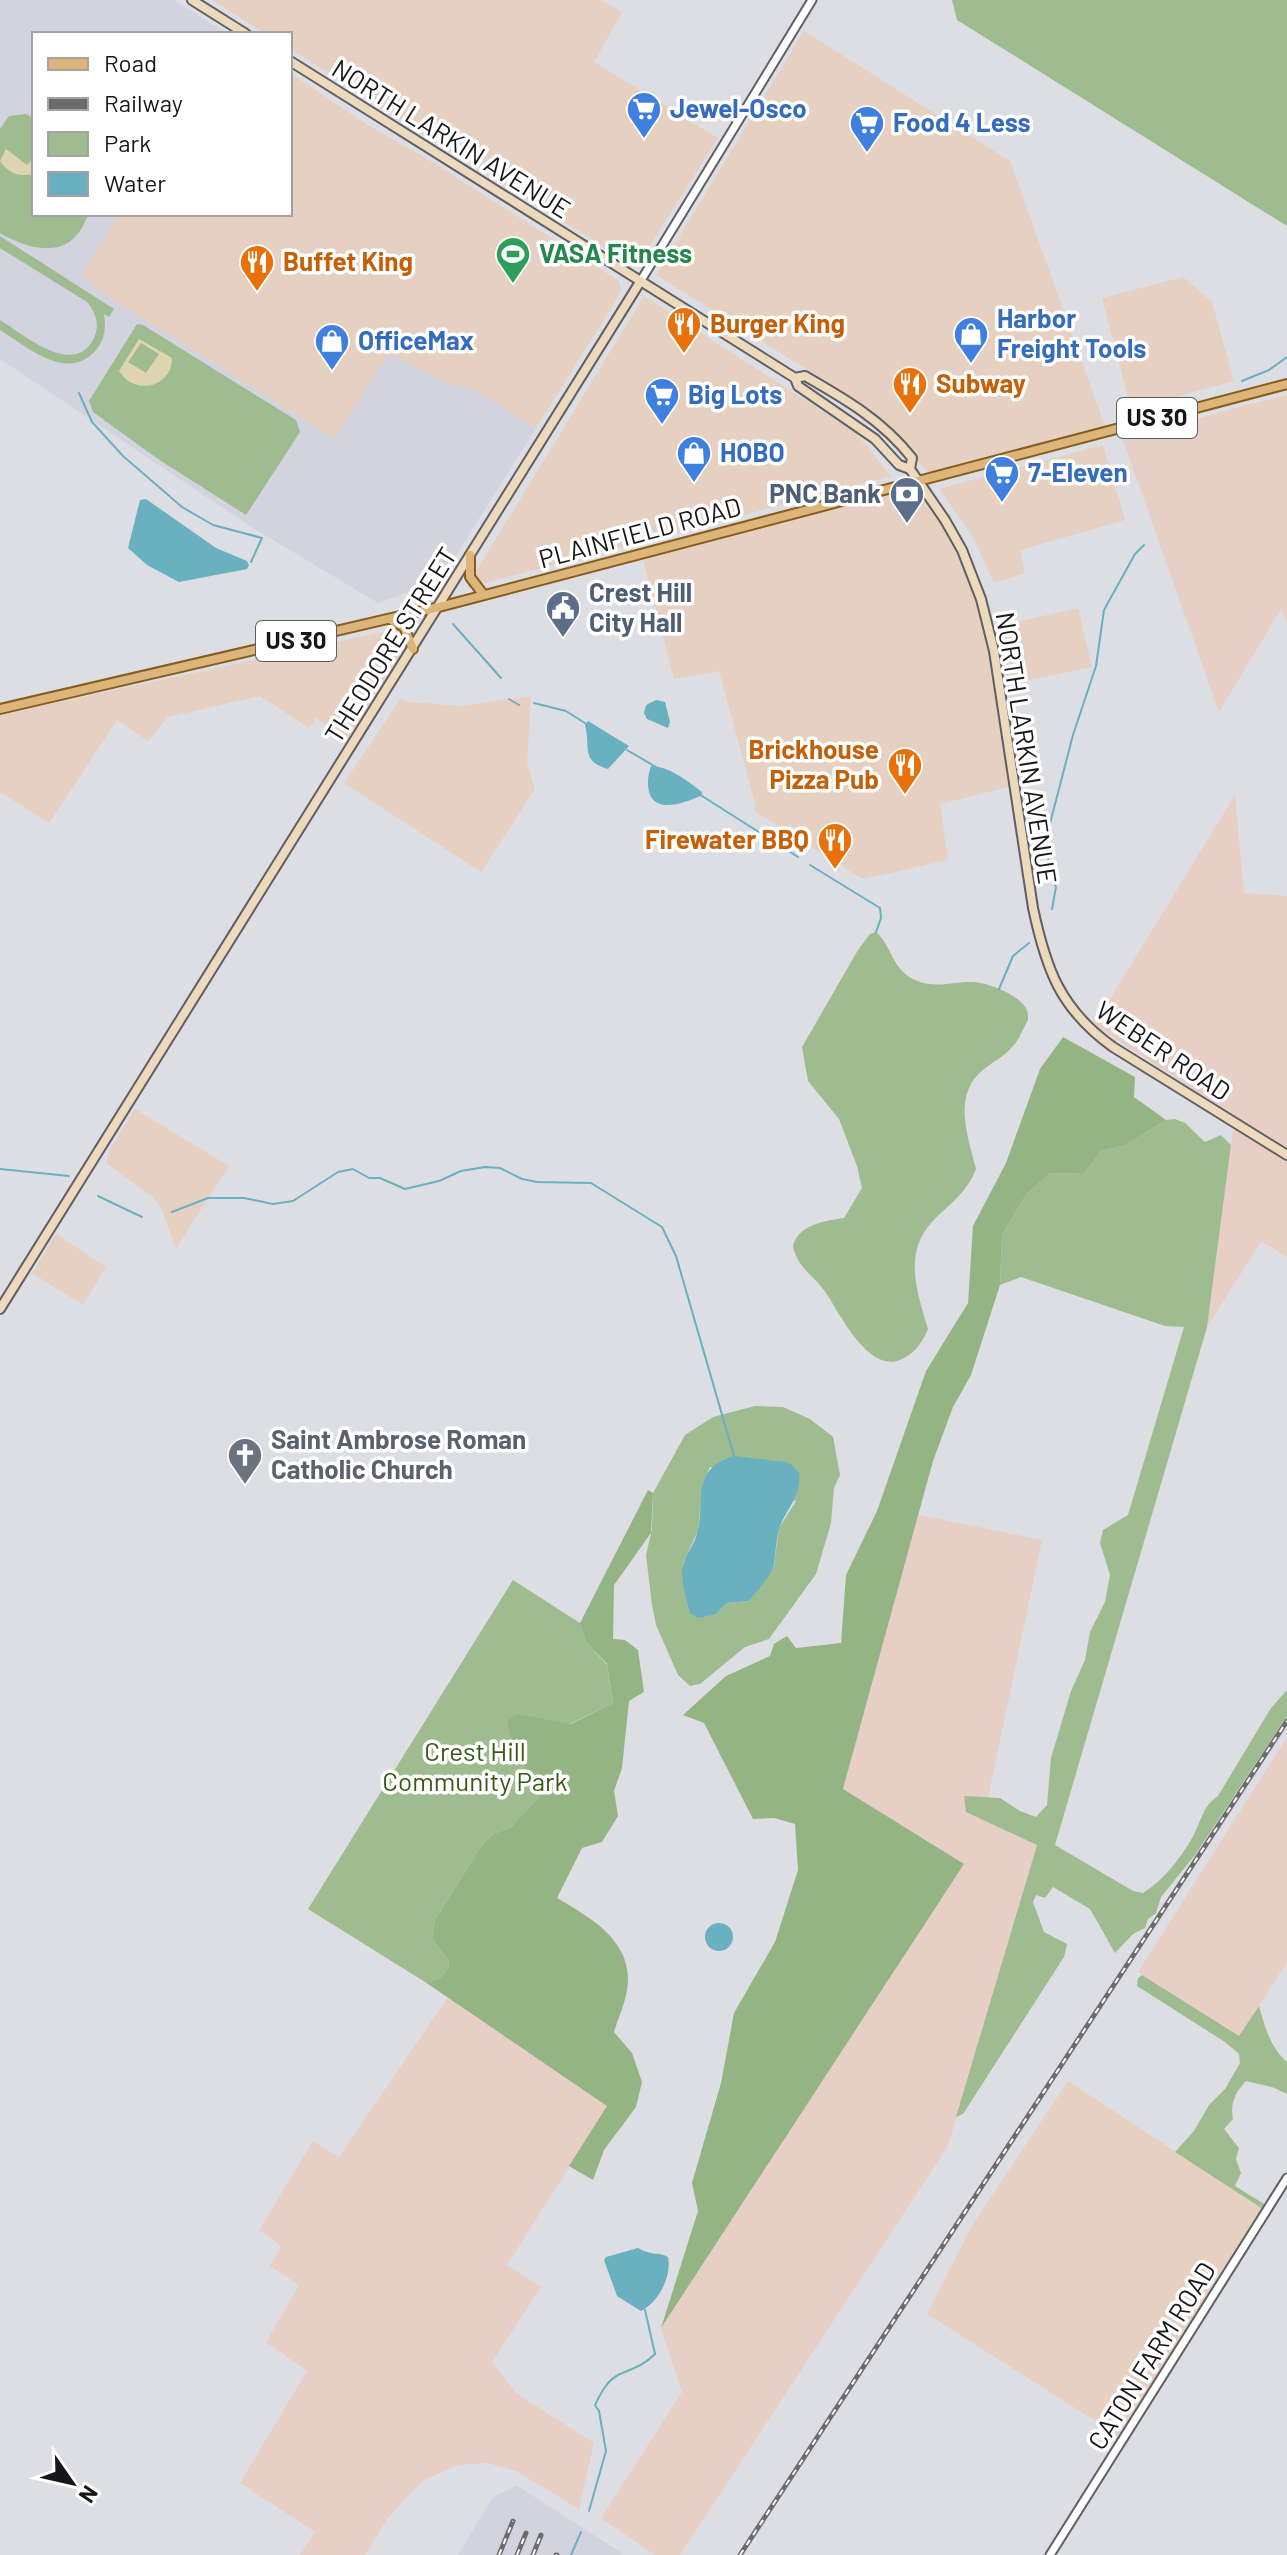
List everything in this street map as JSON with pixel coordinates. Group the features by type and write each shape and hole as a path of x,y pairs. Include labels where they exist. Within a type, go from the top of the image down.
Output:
{"main road":[{"path":"192,0 243,32"},
{"name":"NORTH LARKIN AVENUE","path":"292,62 795,378 798,386 875,439 899,465 910,469 962,550 981,599 994,651 1033,908"},
{"name":"THEODORE STREET","path":"0,1309 640,282"},
{"name":"NORTH LARKIN AVENUE","path":"795,378 805,376 864,411 886,428 912,458 910,469"},
{"name":"PLAINFIELD ROAD","path":"0,709 439,607 1287,384"},
{"path":"470,555 470,577 483,594"},
{"path":"390,618 404,627 413,649"},
{"name":"WEBER ROAD","path":"1033,908 1042,950 1054,981 1073,1012 1092,1031 1287,1155"}],"street":[{"name":"THEODORE STREET","path":"640,282 812,0"},
{"name":"CATON FARM ROAD","path":"1050,2555 1287,2178"}],"shaded area":[{"path":"0,0 174,0 225,32 32,32 32,216 118,216 81,276 112,299 334,439 389,354 451,385 469,387 536,428 440,581 378,603 250,526 0,359"},
{"path":"212,0 600,0 622,12 594,62 718,138 643,257 634,262 626,261 292,50 292,32 263,32"},
{"path":"804,31 1010,161 1106,429 929,474 870,409 656,275"},
{"path":"292,74 366,124 421,155 619,281 621,290 536,428 469,387 451,385 389,354 334,439 80,276 118,216 292,216"},
{"path":"1183,277 1212,302 1234,381 1131,409 1102,298"},
{"path":"644,296 856,433 891,476 466,588"},
{"path":"1287,395 1287,475 1265,507 1235,408"},
{"path":"1235,408 1265,507 1287,475 1287,625 1281,609 1219,712 1123,440"},
{"path":"1103,445 1125,520 1020,550 1025,573 994,583 973,537 939,489"},
{"path":"917,484 954,542 970,577 988,634 1013,786 940,804 948,860 863,879 753,810 756,807 719,671 674,679 642,555"},
{"path":"1078,608 1092,667 1001,686 989,628"},
{"path":"401,628 413,635 348,738 316,718 309,728 260,696 168,717 148,741 117,720 49,823 0,792 0,715"},
{"path":"531,696 527,763 535,789 481,872 344,783 401,698 409,702 462,706"},
{"path":"1235,795 1244,893 1287,896 1287,1201 1207,1327 1235,1116 1094,1025"},
{"path":"135,1109 229,1166 176,1248 161,1208 153,1197 106,1163 110,1150"},
{"path":"1287,1201 1287,1257 1261,1241"},
{"path":"56,1234 106,1267 83,1305 32,1273"},
{"path":"918,1515 1042,1540 988,1798 964,1796 966,1812 1037,1845 948,2146 680,2555 655,2555 601,2518 682,2392 661,2328 964,1864 843,1790"},
{"path":"1287,1737 1287,1962 1239,2037 1138,1972"},
{"path":"448,1997 608,2106 507,2265 541,2287 492,2362 516,2393 594,2443 579,2509 516,2471 487,2463 457,2465 421,2482 388,2518 365,2555 300,2555 315,2532 240,2483 307,2371 266,2342 299,2285 270,2266 281,2246 259,2230 313,2141 339,2157"},
{"path":"1068,2081 1263,2209 1121,2437 927,2314 973,2224"},
{"path":"516,2485 625,2555 458,2555 492,2498"}],"green space":[{"path":"952,0 1287,0 1287,226 957,20"},
{"path":"26,114 32,118 32,216 88,216 76,236 59,247 39,248 0,233 0,129 9,116"},
{"path":"0,236 114,309 109,317 104,314 105,328 101,342 85,359 60,363 48,359 0,330 0,320 48,350 74,354 85,350 94,338 97,323 87,302 0,248"},
{"path":"137,324 296,420 300,432 246,515 158,459 93,412 89,401"},
{"path":"876,932 901,970 915,980 929,984 976,982 992,986 1022,1003 1028,1017 1019,1038 973,1080 968,1092 965,1117 976,1169 962,1192 923,1234 915,1260 915,1273 928,1329 913,1352 893,1362 881,1360 860,1343 824,1289 803,1267 793,1246 807,1228 844,1218 862,1188 839,1119 808,1081 802,1047 858,950 870,934"},
{"path":"1063,1037 1135,1077 1134,1097 1166,1120 1126,1145 1101,1151 1084,1174 1050,1173 1026,1195 1002,1235 1000,1285 971,1375 953,1407 933,1461 843,1789 964,1864 661,2328 698,2211 692,2183 721,2083 734,2013 775,1942 798,1870 795,1824 774,1818 753,1819 704,1723 683,1715 726,1676 770,1656 774,1644 787,1636 796,1648 841,1643 846,1575 877,1511 926,1371 968,1303 973,1226 1006,1163 1040,1069"},
{"path":"1166,1120 1185,1123 1205,1142 1221,1135 1231,1145 1207,1327 1055,1845 1133,1891 1143,1893 1164,1876 1181,1855 1205,1811 1218,1796 1271,1708 1287,1690 1287,1716 1195,1855 1161,1897 1156,1913 1148,1919 1145,1928 1133,1934 1115,1953 1090,1909 1053,1887 1045,1898 1036,1895 1033,1902 1044,1932 1067,1944 1064,1957 963,2114 956,2117 1037,1845 966,1812 964,1796 1000,1798 1036,1817 1047,1805 1051,1758 1071,1691 1085,1660 1090,1632 1105,1602 1110,1575 1100,1543 1103,1530 1128,1515 1184,1327 1165,1326 1021,1277 1000,1285 1002,1235 1026,1195 1050,1173 1084,1174 1101,1151 1126,1145"},
{"path":"755,1406 783,1407 810,1419 833,1437 840,1475 834,1488 831,1523 816,1574 769,1639 745,1647 700,1684 690,1686 678,1675 656,1625 646,1555 652,1529 653,1493 685,1435 713,1417","holes":["710,1467 796,1501 779,1528 774,1566 749,1601 727,1603 716,1614 686,1597 683,1563 698,1531 703,1482"]},
{"path":"648,1490 653,1493 651,1533 614,1585 613,1639 625,1640 638,1650 644,1692 629,1701 622,1768 614,1791 618,1816 602,1842 582,1848 557,1898 596,1923 617,1945 624,1958 628,1973 627,1990 614,2032 632,2053 642,2082 636,2107 604,2150 593,2180 569,2166 607,2106 425,1982 439,1978 449,1966 448,1959 432,1939 435,1920 482,1845 493,1834 511,1827 547,1788 521,1761 507,1721 517,1714 571,1724 613,1703 607,1664 586,1642 580,1623"},
{"name":"Crest Hill Community Park","path":"513,1580 580,1623 586,1642 607,1665 613,1703 564,1727 547,1788 511,1827 493,1834 482,1845 435,1920 432,1939 448,1959 449,1966 439,1978 425,1982 308,1909"},
{"path":"1142,1975 1239,2036 1259,2006 1272,2043 1287,2062 1287,2094 1246,2081 1234,2098 1233,2119 1224,2129 1239,2148 1236,2159 1241,2173 1235,2186 1264,2204 1263,2209 1175,2152 1194,2131 1209,2105 1225,2089 1240,2063 1239,2054 1137,1986 1138,1978"}],"sand":[{"path":"6,149 27,165 32,160 32,174 11,172 0,161"},
{"path":"139,339 172,358 166,376 151,385 134,384 119,371","holes":["141,343 159,354 146,373 128,362"]}],"water":[{"path":"146,499 216,548 247,561 247,569 179,582 147,565 128,548 140,500"},
{"path":"656,700 665,702 670,722 668,728 647,719 644,713 646,705"},
{"path":"588,721 629,746 608,769 593,762 590,757 585,725"},
{"path":"651,766 678,775 702,792 701,796 672,805 658,803 649,792"},
{"path":"734,1456 792,1465 799,1473 798,1488 780,1526 770,1574 749,1601 727,1603 716,1614 698,1618 690,1613 685,1594 684,1562 695,1541 700,1521 705,1478 720,1462"},
{"path":"719,1923 729,1927 733,1937 729,1947 719,1951 709,1947 705,1937 709,1927"},
{"path":"638,2248 668,2257 669,2264 659,2295 641,2311 617,2296 604,2260"}],"waterway":[{"path":"1242,381 1269,370 1287,357"},
{"path":"79,393 92,422 123,456 182,507 213,525 262,538 251,562"},
{"path":"1052,909 1056,887 1049,873 1047,835 1073,735 1096,666 1104,610 1135,554 1144,545"},
{"path":"453,624 501,678"},
{"path":"509,699 519,705"},
{"path":"534,703 566,711 588,725"},
{"path":"627,750 656,767"},
{"path":"699,794 798,857"},
{"path":"810,865 880,908 881,918 876,932"},
{"path":"999,989 1013,956 1029,943"},
{"path":"172,1212 208,1198 244,1198 273,1204 293,1201 338,1172 353,1169 369,1178 380,1178 405,1189 439,1181 461,1171 485,1167 500,1168 522,1179 537,1182 591,1183 662,1227 676,1256 734,1456"},
{"path":"0,1169 69,1176"},
{"path":"98,1196 142,1217"},
{"path":"589,2511 606,2451 599,2411 595,2405 611,2380 643,2364 655,2354 645,2310"},
{"path":"571,2555 581,2532"}],"railway":[{"path":"740,2555 1287,1721"},
{"path":"499,2555 513,2521"},
{"path":"517,2555 526,2533"},
{"path":"533,2555 541,2535"}],"place":[{"name":"Jewel-Osco","path":"644,140"},
{"name":"Food 4 Less","path":"867,154"},
{"name":"VASA Fitness","path":"513,285"},
{"name":"Buffet King","path":"257,293"},
{"name":"Burger King","path":"684,355"},
{"name":"Harbor Freight Tools","path":"971,365"},
{"name":"OfficeMax","path":"332,372"},
{"name":"Subway","path":"910,415"},
{"name":"Big Lots","path":"662,426"},
{"name":"HOBO","path":"694,484"},
{"name":"7-Eleven","path":"1002,504"},
{"name":"PNC Bank","path":"907,525"},
{"name":"Crest Hill City Hall","path":"563,639"},
{"name":"Brickhouse Pizza Pub","path":"905,796"},
{"name":"Firewater BBQ","path":"835,871"},
{"name":"Saint Ambrose Roman Catholic Church","path":"245,1486"}]}
